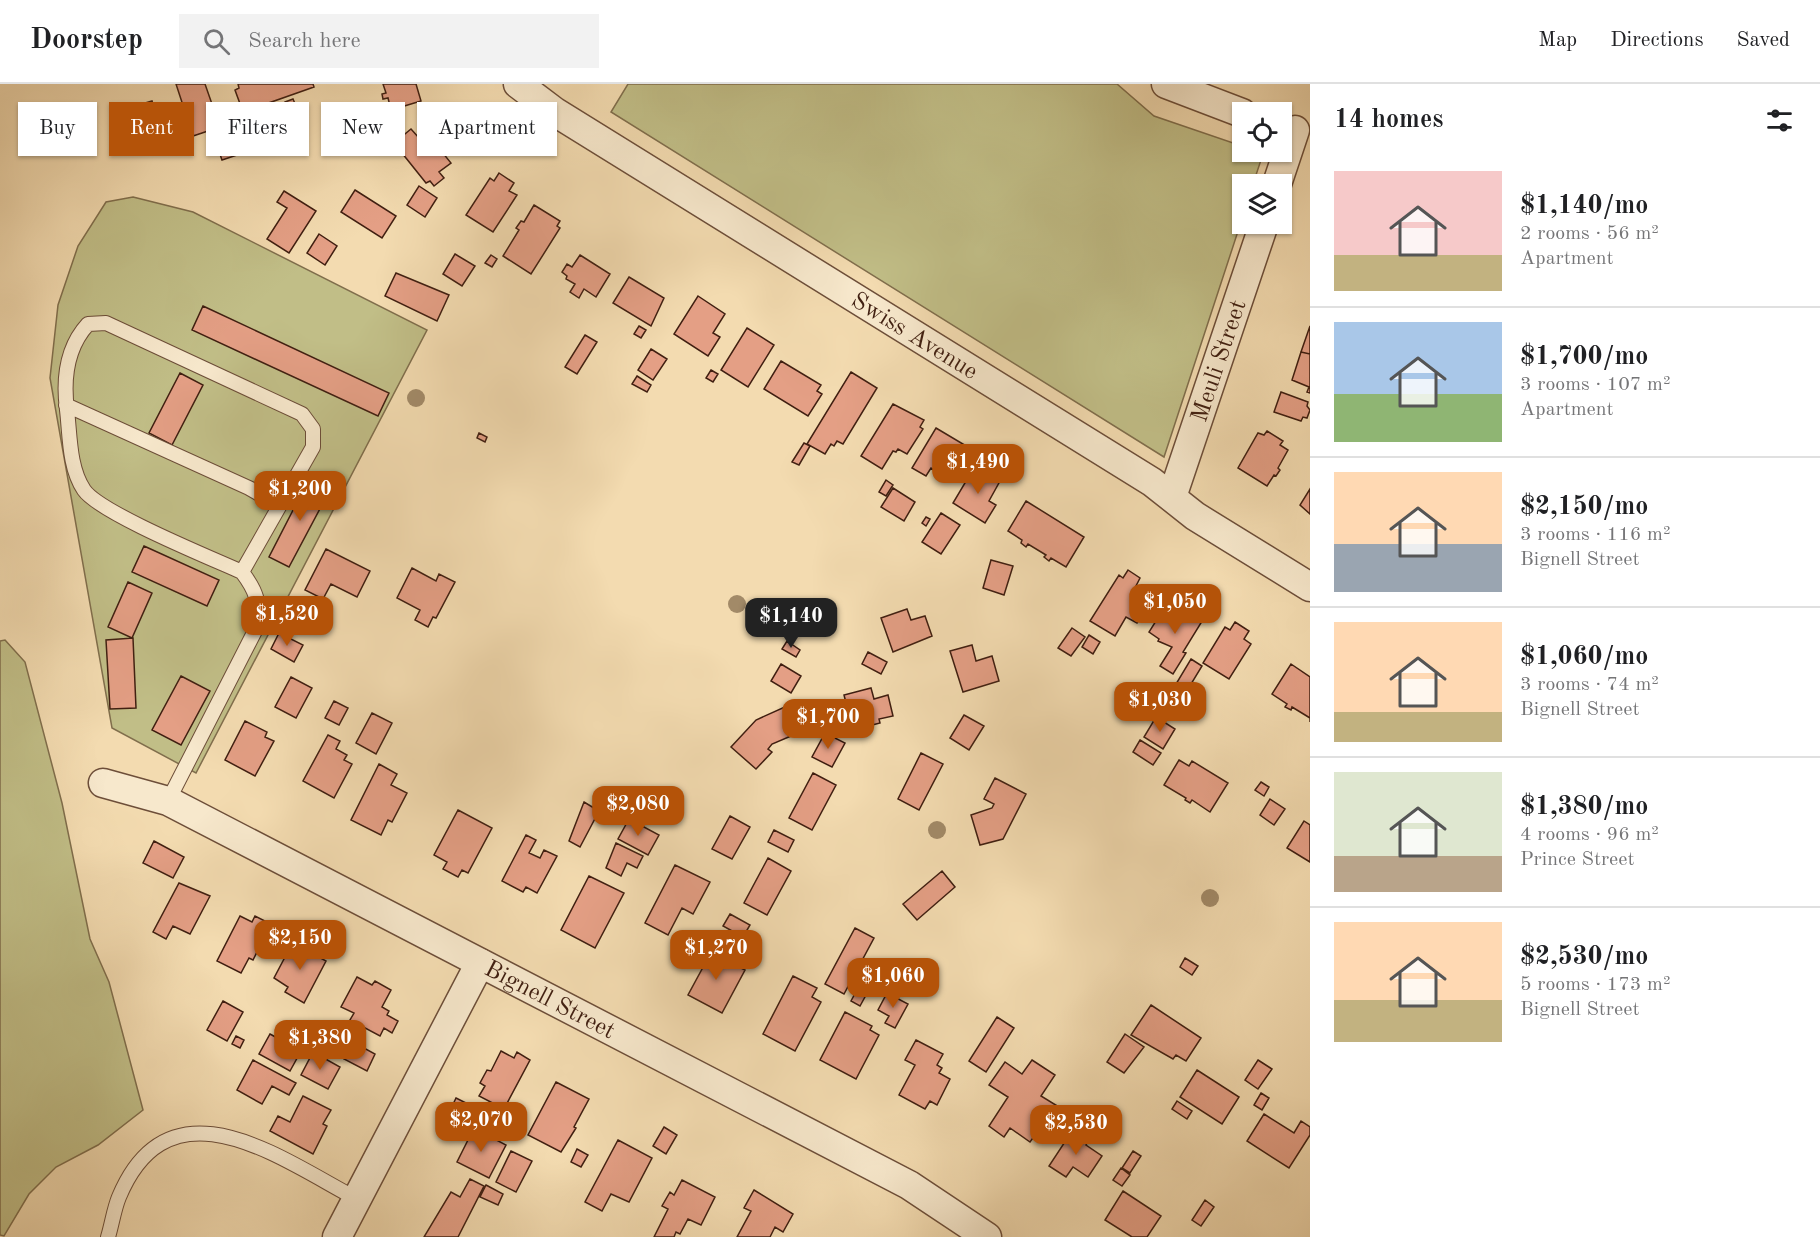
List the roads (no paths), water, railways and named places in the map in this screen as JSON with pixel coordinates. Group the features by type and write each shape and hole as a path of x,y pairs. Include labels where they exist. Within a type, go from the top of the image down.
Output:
{"street":[{"name":"Swiss Avenue","path":"518,84 555,112 1172,497 1195,516 1310,587"},
{"path":"1166,84 1232,108"},
{"path":"1280,174 1295,130"},
{"name":"Meuli Street","path":"1172,497 1261,234"},
{"name":"Bignell Street","path":"103,783 168,801 909,1185 987,1237"},
{"path":"337,1237 480,963"}],"lane":[{"path":"168,801 258,625 255,588 242,572 104,508 84,490 74,465 66,405 66,364 79,333 88,324 106,323 302,414 313,429 313,447 242,572"},
{"path":"66,405 249,488 279,505"},
{"path":"108,1237 119,1197 133,1172 152,1150 171,1139 192,1132 216,1133 245,1140 357,1199"}]}
